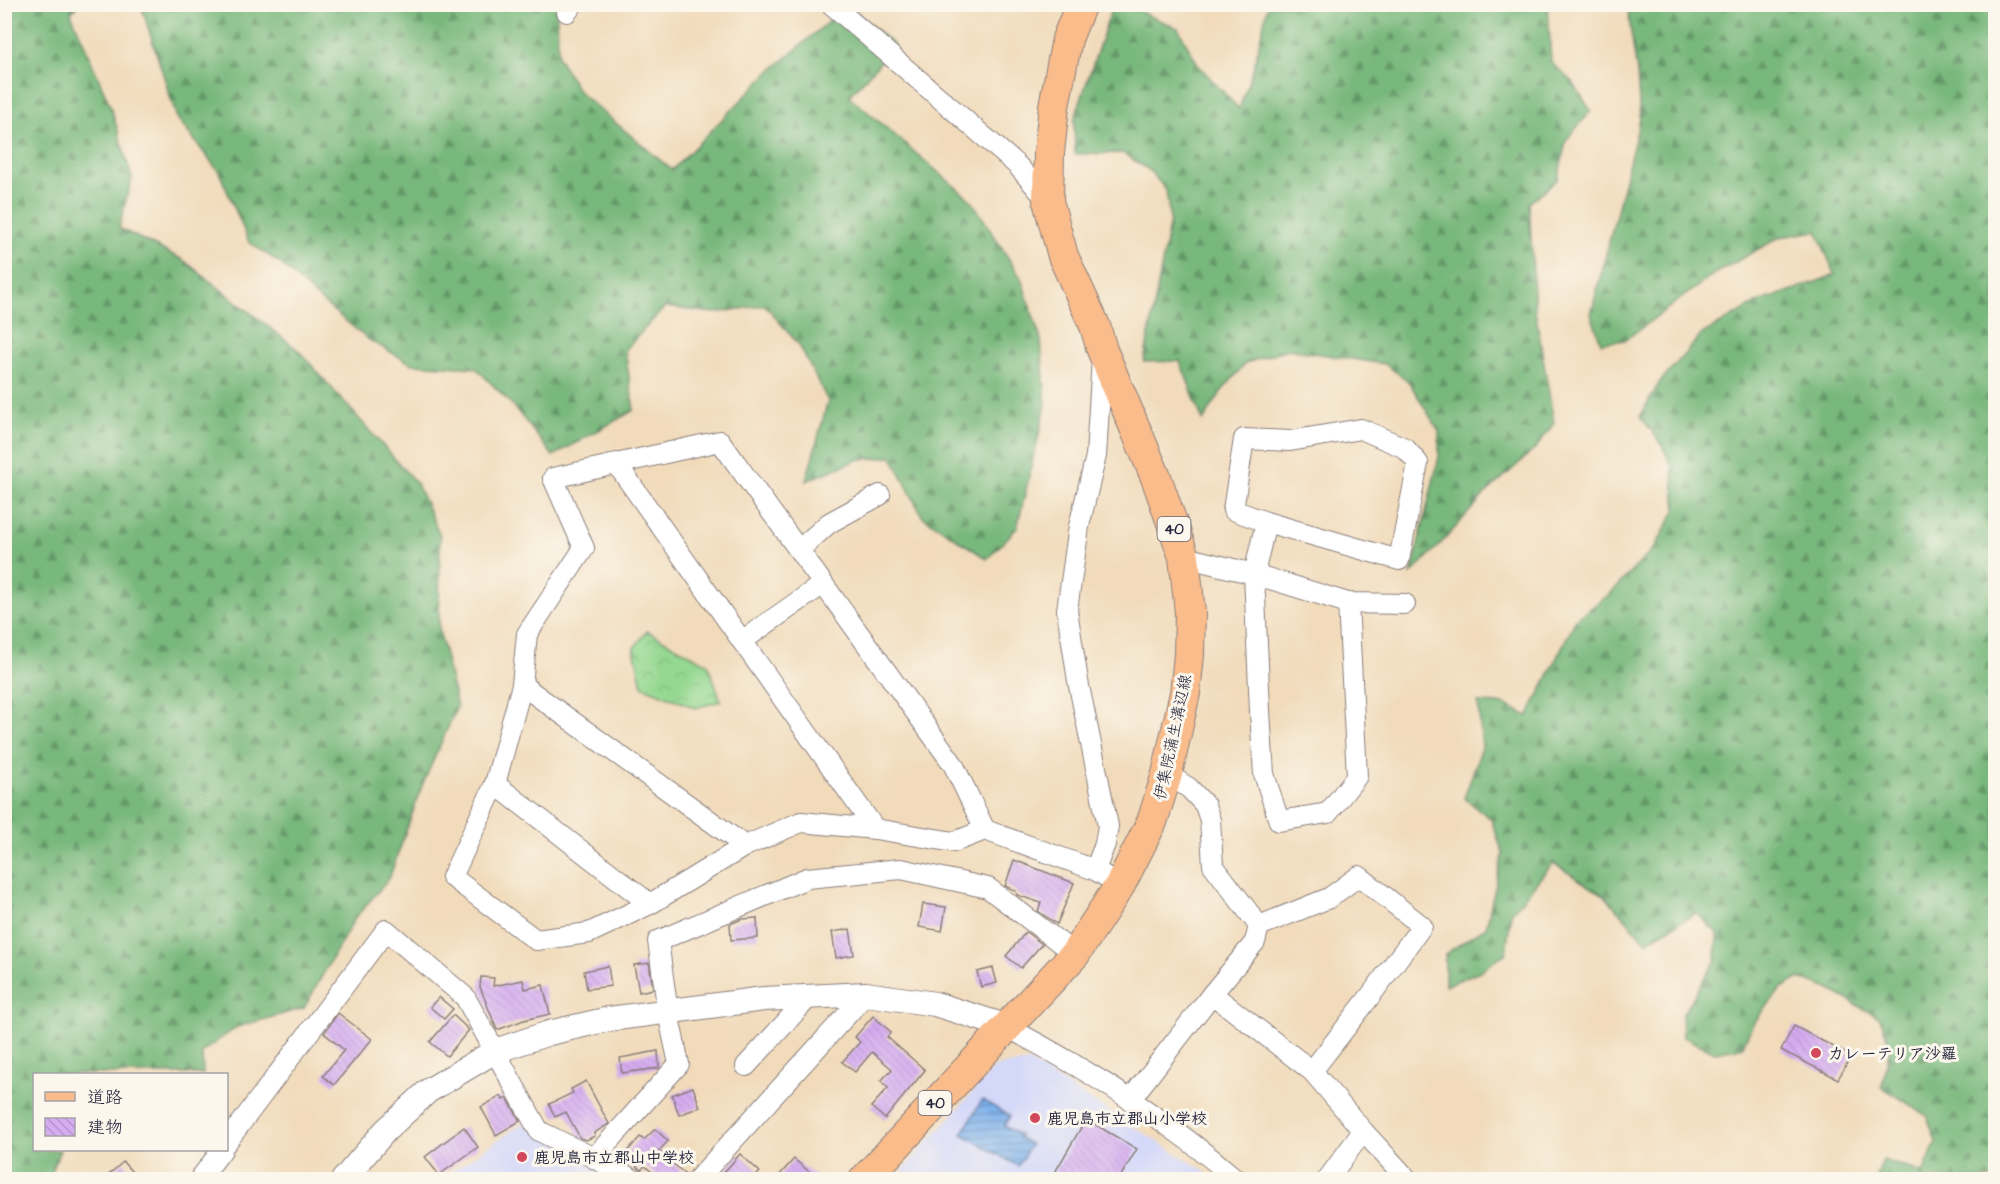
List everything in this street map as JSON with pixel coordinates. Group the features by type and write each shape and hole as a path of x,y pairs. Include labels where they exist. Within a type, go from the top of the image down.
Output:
{"main road":[{"name":"伊集院蒲生溝辺線","path":"864,1179 1005,1026 1075,954 1108,878 1152,822 1167,774 1185,693 1190,612 1184,557 1157,480 1102,350 1095,326 1063,256 1048,201 1049,153 1054,105 1067,39 1081,4"}],"street":[{"path":"831,4 1018,166 1048,201"},
{"path":"985,831 953,764 720,441 553,478 584,548 527,634 522,685 495,784 452,877 536,940 589,933 651,904 745,846 801,822 875,829 954,842 985,831 1108,878 1105,844 1108,826 1078,681 1067,610 1079,526 1096,456 1102,350"},
{"path":"1361,429 1405,448 1418,464 1399,560 1266,522 1233,510 1244,439 1290,441 1361,429"},
{"path":"616,464 875,829"},
{"path":"799,550 829,523 880,495"},
{"path":"1266,522 1254,574 1264,774 1279,820 1328,813 1357,776 1348,603"},
{"path":"1184,557 1254,574 1348,603 1405,604"},
{"path":"742,641 823,584"},
{"path":"522,685 745,846"},
{"path":"1167,774 1189,788 1205,805 1210,820 1213,865 1259,926"},
{"path":"495,784 651,904"},
{"path":"594,1158 679,1064 668,1012 658,941 807,878 901,869 988,888 1075,954"},
{"path":"1259,926 1329,898 1359,876 1422,926 1312,1071"},
{"path":"1130,1100 1255,942 1259,926"},
{"path":"228,1140 386,930 465,997 539,1131 634,1179"},
{"path":"697,1179 866,994"},
{"path":"343,1179 386,1131 428,1091 495,1051 549,1033 609,1019 764,999 866,994 935,1004 1005,1026 1053,1051 1130,1100 1180,1134 1237,1179"},
{"path":"1212,994 1312,1071 1408,1179"},
{"path":"746,1066 809,997"},
{"path":"1327,1179 1363,1131"},
{"path":"199,1179 220,1151"}],"shaded area":[{"name":"鹿児島市立郡山小学校","path":"1030,1062 1203,1170 1213,1179 894,1180 996,1066"},
{"name":"鹿児島市立郡山中学校","path":"525,1122 614,1180 438,1180"}],"green space":[{"path":"5,4 78,5 71,13 111,108 132,178 119,228 183,260 298,350 417,484 440,535 439,629 457,707 422,786 389,879 355,918 304,1008 237,1027 202,1052 203,1073 33,1073 33,1151 60,1151 49,1180 4,1179"},
{"path":"141,5 557,5 558,57 579,92 672,170 767,74 848,5 895,46 849,96 972,201 1021,278 1041,340 1046,405 1017,528 987,559 922,516 892,457 860,459 806,481 828,401 799,345 765,305 715,313 665,307 625,350 634,410 553,456 516,409 476,368 412,364 369,340 281,264 249,242 219,172 177,118"},
{"path":"1113,5 1128,5 1178,28 1199,66 1239,109 1254,66 1268,5 1548,5 1551,62 1573,83 1591,111 1566,140 1558,179 1529,203 1535,310 1554,423 1536,448 1485,494 1411,574 1439,457 1439,431 1409,382 1385,364 1287,349 1246,363 1221,392 1203,421 1180,361 1144,362 1170,220 1166,190 1149,170 1123,153 1075,154 1074,120"},
{"path":"1627,5 1995,5 1995,1179 1876,1179 1883,1160 1923,1173 1936,1142 1927,1116 1882,1087 1890,1045 1880,1018 1829,989 1799,978 1782,988 1754,1022 1742,1047 1715,1052 1683,1037 1682,1015 1716,960 1717,933 1696,913 1646,942 1605,896 1553,863 1511,913 1506,953 1480,971 1445,986 1445,954 1486,927 1503,853 1491,819 1464,798 1482,747 1478,703 1504,704 1528,716 1576,619 1611,593 1655,547 1676,509 1672,467 1661,443 1640,416 1660,382 1702,334 1756,303 1835,275 1817,231 1780,237 1714,274 1625,340 1601,343 1591,314 1640,119 1637,72"},
{"path":"647,631 708,664 721,701 695,708 642,686 634,648"}],"water":[{"path":"982,1100 1010,1116 1004,1126 1031,1144 1018,1166 962,1134"}],"building":[{"path":"1014,860 1074,883 1057,924 1038,911 1041,903 1017,895 1016,891 1005,886"},
{"path":"923,904 946,907 942,931 919,927"},
{"path":"757,918 758,938 731,940 730,924 742,919"},
{"path":"850,929 854,955 836,958 832,932"},
{"path":"1026,932 1042,944 1021,968 1006,956"},
{"path":"649,963 653,989 639,992 634,965"},
{"path":"608,966 611,986 587,989 584,971"},
{"path":"993,968 997,983 981,987 977,972"},
{"path":"481,977 494,978 493,986 523,980 525,989 543,985 550,1014 497,1030 480,987"},
{"path":"439,997 453,1009 444,1019 430,1007"},
{"path":"338,1013 372,1039 334,1085 323,1076 344,1050 324,1033"},
{"path":"453,1015 469,1030 447,1056 430,1042"},
{"path":"873,1016 891,1032 887,1037 925,1070 885,1119 871,1107 888,1088 881,1081 892,1069 872,1052 855,1072 842,1062 860,1042 855,1037"},
{"name":"カレーテリア沙羅","path":"1794,1026 1851,1056 1838,1079 1781,1050"},
{"path":"658,1051 659,1068 622,1073 620,1058"},
{"path":"586,1081 609,1124 594,1133 595,1136 586,1140 580,1138 566,1112 555,1117 549,1104 573,1093 571,1089"},
{"path":"693,1087 700,1107 679,1115 672,1095"},
{"path":"501,1096 503,1100 507,1098 520,1121 496,1135 481,1107"},
{"path":"1086,1119 1137,1149 1119,1179 1051,1179"},
{"path":"464,1127 478,1147 439,1175 425,1157"},
{"path":"655,1129 668,1141 659,1151 686,1175 685,1179 660,1179 645,1166 641,1170 624,1155 640,1137 644,1140"},
{"path":"740,1154 760,1172 753,1179 718,1179"},
{"path":"794,1159 818,1179 776,1179"},
{"path":"123,1162 132,1172 123,1179 104,1179"}],"place":[{"name":"カレーテリア沙羅","path":"1816,1053"},
{"name":"鹿児島市立郡山小学校","path":"1035,1118"},
{"name":"鹿児島市立郡山中学校","path":"522,1157"}]}
